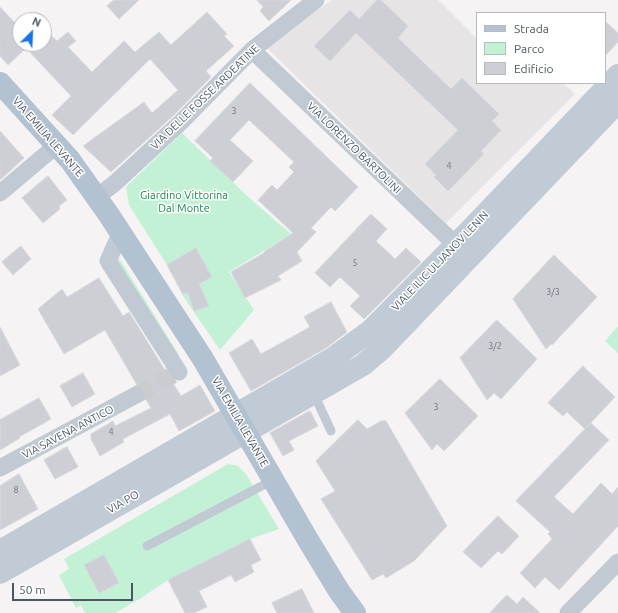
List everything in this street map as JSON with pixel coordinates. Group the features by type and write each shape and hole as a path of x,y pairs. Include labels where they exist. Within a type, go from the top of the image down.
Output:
{"main road":[{"name":"VIALE ILIC ULJANOV LENIN","path":"241,423 370,331 456,245 618,75"},
{"name":"VIA EMILIA LEVANTE","path":"0,83 70,160 121,232 203,359 339,591 355,613"},
{"name":"VIALE ILIC ULJANOV LENIN","path":"241,423 314,394 363,365 383,348 618,102"},
{"name":"VIA PO","path":"0,551 241,423"},
{"name":"VIA PO","path":"0,573 241,423"}],"street":[{"name":"VIA DELLE FOSSE ARDEATINE","path":"97,197 115,183 181,122 252,50 316,0"},
{"name":"VIA LORENZO BARTOLINI","path":"252,50 456,245"},
{"path":"0,193 57,145"},
{"path":"121,232 108,261 177,373 203,359"},
{"name":"VIA SAVENA ANTICO","path":"0,468 136,395"},
{"path":"568,613 618,562"}],"lane":[{"path":"314,394 331,432"},
{"path":"147,546 273,480"}],"shaded area":[{"path":"332,0 438,0 476,38 476,84 564,84 575,94 446,223 266,47"}],"green space":[{"name":"Giardino Vittorina Dal Monte","path":"182,133 246,195 291,234 229,272 254,310 220,350 181,293 212,277 196,249 167,265 129,205 126,187"},
{"path":"119,258 179,355 176,356 116,263"},
{"path":"618,326 618,353 605,341"},
{"path":"228,464 238,466 246,474 279,529 250,539 168,580 115,613 85,613 81,605 76,608 59,575 69,569 64,559"}],"building":[{"path":"114,0 139,0 119,19 107,6"},
{"path":"257,0 291,0 269,21 260,11 263,7"},
{"path":"377,0 381,0 408,26 398,38 451,89 462,78 499,114 492,121 501,130 481,151 484,154 448,191 434,177 436,175 425,164 458,130 356,33 330,61 314,46 350,10 359,19"},
{"path":"0,7 12,20 12,52 22,52 8,65 0,56"},
{"path":"207,12 227,34 224,36 234,46 206,71 211,77 174,115 111,172 83,146 144,102 152,113 178,90 150,59 73,135 52,115 71,96 30,52 52,52 52,36 57,41 68,32 76,41 68,47 92,72 124,41 135,52 159,32 171,45"},
{"path":"606,22 618,33 618,42 606,55"},
{"path":"250,83 358,187 335,211 331,207 311,228 316,232 297,252 302,261 278,276 281,280 245,298 231,272 264,253 293,233 258,200 272,185 277,190 294,172 289,167 294,162 249,120 230,140 253,161 233,182 210,161 213,158 195,141"},
{"path":"0,131 24,158 0,180"},
{"path":"48,176 67,200 59,206 60,209 43,223 22,198"},
{"path":"371,214 387,229 376,241 395,259 406,248 421,262 364,319 350,306 360,296 340,277 330,287 315,273"},
{"path":"21,246 31,259 13,275 2,262"},
{"path":"196,248 212,277 199,284 209,306 194,311 188,293 182,293 167,265"},
{"path":"554,255 597,297 552,345 551,344 546,349 513,299"},
{"path":"99,278 123,316 129,312 181,396 200,385 215,411 179,431 170,414 123,439 124,442 100,456 91,439 91,434 113,421 115,426 151,408 145,398 145,391 142,387 137,385 105,330 64,354 38,309 62,289 67,297"},
{"path":"331,302 347,332 326,348 251,391 229,353 252,339 261,354 310,327 304,317"},
{"path":"497,320 537,359 501,399 494,393 487,400 460,358"},
{"path":"0,327 20,365 0,376"},
{"path":"583,366 615,397 585,429 567,412 563,416 548,403"},
{"path":"83,373 95,394 72,407 60,386"},
{"path":"440,379 478,416 444,451 437,444 432,450 405,413"},
{"path":"39,398 51,419 19,437 20,438 0,450 0,420"},
{"path":"310,411 318,426 289,441 294,450 283,456 270,433"},
{"path":"358,420 367,429 381,421 386,421 447,526 414,561 386,578 383,574 372,580 321,499 335,491 316,461"},
{"path":"591,423 609,440 554,497 573,514 601,483 612,494 618,487 618,526 559,590 545,577 535,588 520,573 552,539 548,534 550,532 516,501"},
{"path":"67,447 78,467 55,479 44,460"},
{"path":"19,474 38,509 0,530 0,486"},
{"path":"498,516 519,536 502,554 498,551 481,568 463,552"},
{"path":"250,539 261,560 251,565 254,572 235,582 231,575 199,591 207,607 194,613 185,613 168,580"},
{"path":"104,555 119,583 99,593 84,565"},
{"path":"302,589 314,613 277,613 272,603"},
{"path":"507,595 517,604 523,597 540,613 490,613"}],"tunnel":[{"path":"136,395 175,374"}]}
